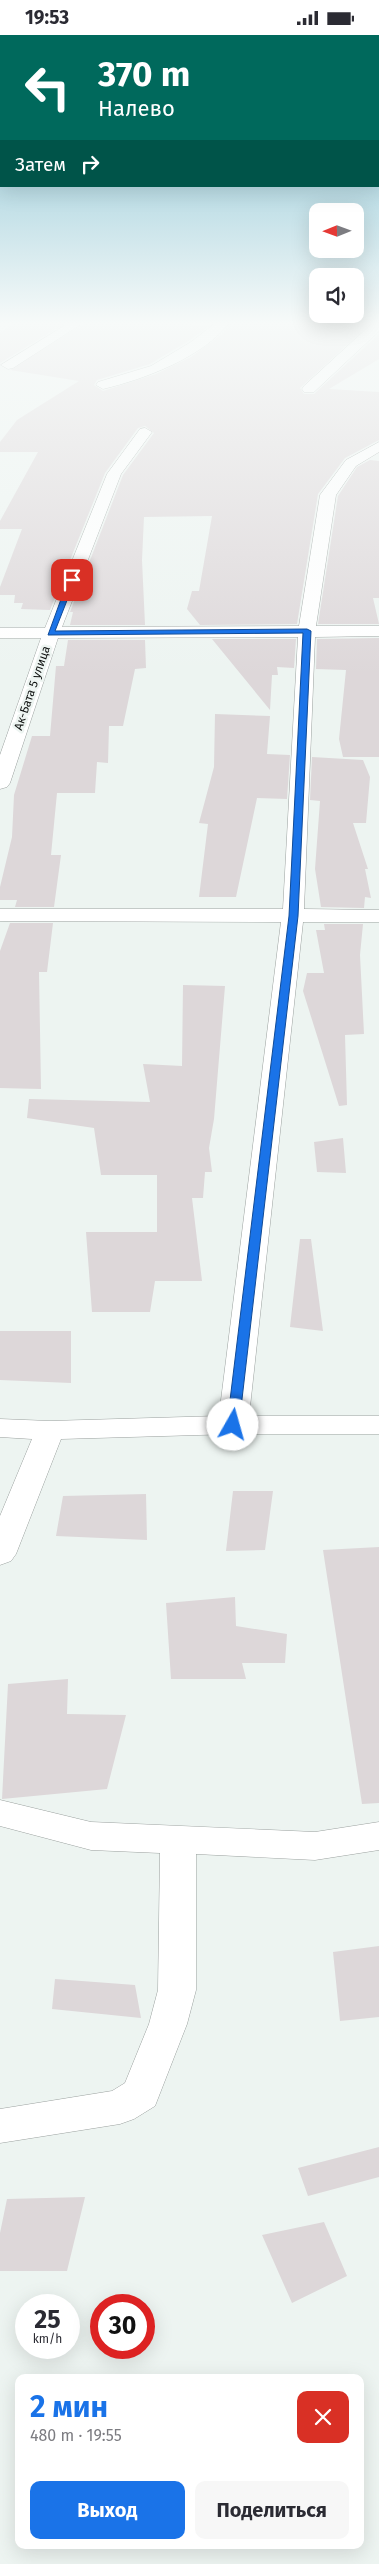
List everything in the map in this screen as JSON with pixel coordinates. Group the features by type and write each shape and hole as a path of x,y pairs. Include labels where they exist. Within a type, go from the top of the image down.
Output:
{"street":[{"name":"Ак-Бата 5 улица","path":"0,783 51,633 114,474 140,439"},
{"path":"233,1425 293,916 307,631 328,495 351,463 379,446"},
{"path":"0,633 379,631"},
{"path":"0,915 379,916"},
{"path":"0,1428 50,1430 233,1425 379,1425"},
{"path":"0,1554 50,1430"},
{"path":"0,1813 91,1836 315,1846 379,1835"},
{"path":"0,2126 120,2107 141,2094 168,2024 177,1990 178,1839"}],"building":[{"path":"2,439 130,439 105,473 50,610 21,609 23,603 14,603 15,595 0,595 0,587 22,529 0,529 0,521 38,452 0,452 0,442"},
{"path":"150,439 379,439 345,458 318,494 297,624 200,625 187,609 192,591 199,591 212,516 144,517 142,560 145,625 70,625 73,612 70,612 123,475"},
{"path":"370,460 379,461 379,598 373,598 379,624 318,624 338,496 357,467"},
{"path":"379,638 379,757 343,757 339,739 346,670 316,669 317,639"},
{"path":"212,639 296,639 294,668 277,667 278,675 272,675 270,710"},
{"path":"68,640 145,640 146,668 135,669 123,726 109,726 108,763 97,762 95,793 57,793 51,855 61,855 54,907 15,907 17,900 0,900 0,887 12,837 14,795 32,736 50,736 56,666 64,666"},
{"path":"215,714 270,716 267,754 290,755 287,799 257,798 236,897 199,897 208,824 199,823 214,767"},
{"path":"312,757 363,760 370,777 366,823 353,823 368,869 365,869 371,898 365,897 364,908 321,907 315,869 320,801 310,800"},
{"path":"10,923 53,923 47,972 39,972 41,1089 0,1088 0,951"},
{"path":"324,924 363,924 360,955 364,1034 345,1035 347,1105 339,1106 303,991 307,973 324,973 316,930 325,930"},
{"path":"183,985 225,986 214,1119 209,1148 212,1172 205,1172 203,1198 192,1198 202,1281 155,1281 150,1312 92,1312 86,1232 157,1232 157,1175 101,1175 94,1128 27,1118 29,1099 150,1102 143,1064 182,1066"},
{"path":"343,1138 346,1173 317,1172 314,1142"},
{"path":"300,1239 311,1239 323,1331 290,1327"},
{"path":"0,1331 71,1331 71,1383 0,1380"},
{"path":"233,1491 273,1491 265,1550 226,1551"},
{"path":"146,1494 147,1540 56,1536 63,1496"},
{"path":"379,1547 379,1803 362,1804 323,1550"},
{"path":"235,1597 236,1626 287,1634 285,1663 242,1663 246,1679 171,1679 166,1603"},
{"path":"68,1679 67,1714 126,1715 107,1789 2,1799 8,1684"},
{"path":"379,1946 379,2017 340,2021 333,1952"},
{"path":"55,1979 135,1985 141,2018 52,2009"},
{"path":"379,2147 379,2177 308,2196 298,2168"},
{"path":"85,2197 67,2271 0,2271 0,2233 7,2199"},
{"path":"324,2222 347,2276 292,2303 262,2235"}],"route":[{"path":"72,580 51,633 307,631 293,916 233,1425"}]}
